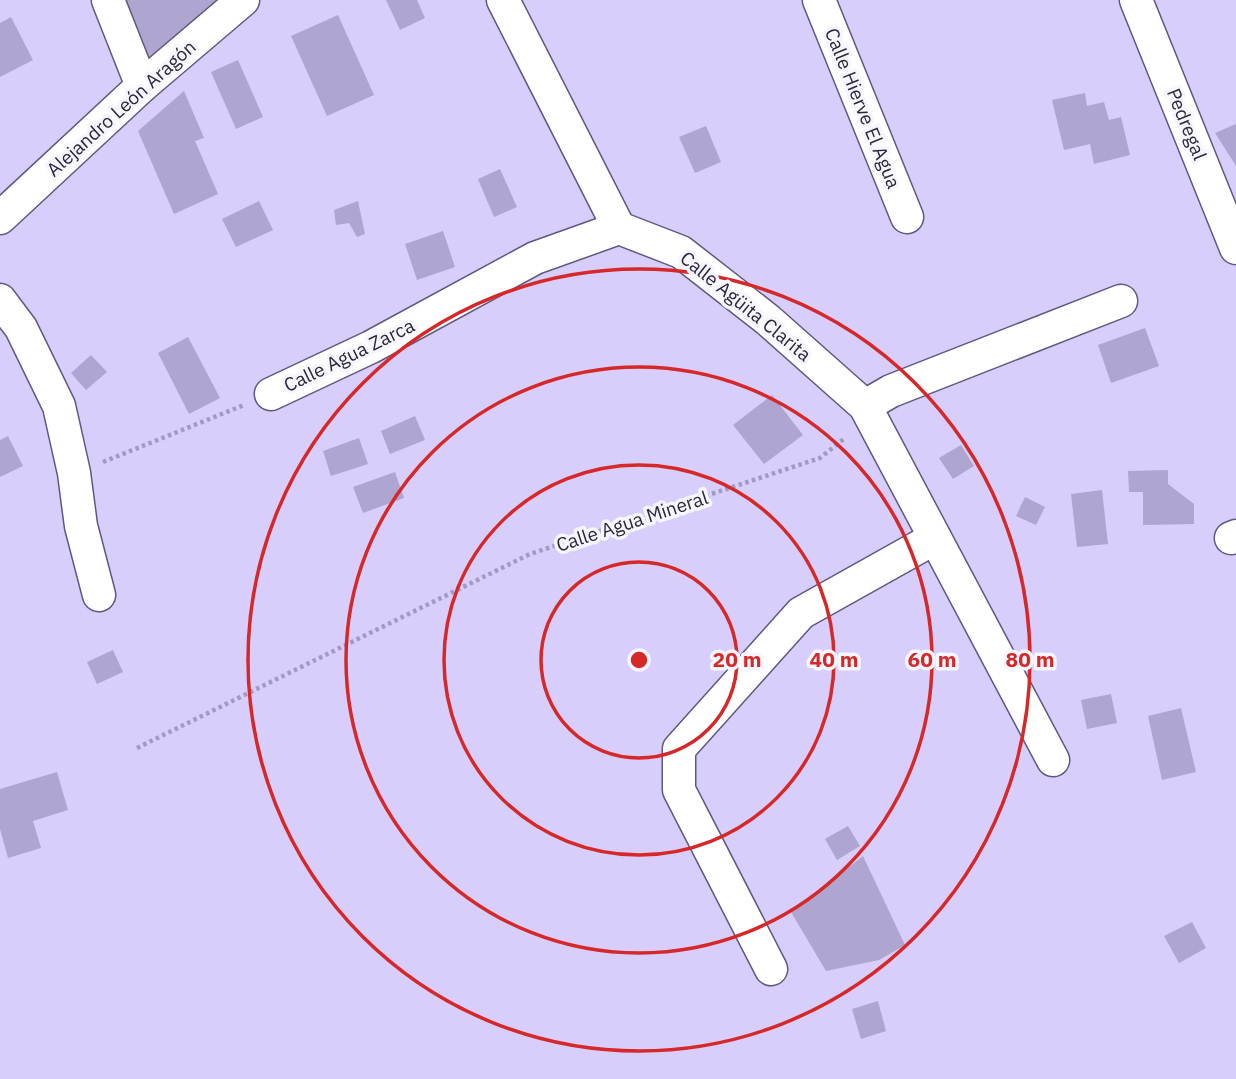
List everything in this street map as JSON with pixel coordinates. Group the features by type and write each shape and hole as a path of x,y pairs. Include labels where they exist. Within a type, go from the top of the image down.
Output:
{"street":[{"path":"108,0 142,86"},
{"name":"Alejandro León Aragón","path":"0,218 142,86 243,0"},
{"path":"503,0 619,228"},
{"name":"Calle Hierve El Agua","path":"818,0 908,217"},
{"name":"Pedregal","path":"1136,0 1236,248"},
{"name":"Calle Agua Zarca","path":"271,394 370,347 534,258 619,228"},
{"name":"Calle Agüita Clarita","path":"619,228 681,252 768,320 864,406 1053,760"},
{"path":"0,300 21,328 59,406 74,473 81,526 99,595"},
{"path":"864,406 891,391 1121,301"},
{"path":"771,970 679,790 679,749 801,613 935,538"}],"path":[{"name":"Calle Agua Zarca","path":"74,473 271,394"},
{"name":"Calle Agua Mineral","path":"137,748 530,555 820,458 855,430 864,406"}],"building":[{"path":"126,0 220,0 153,67"},
{"path":"386,0 417,0 425,18 400,30"},
{"path":"338,15 374,95 327,116 291,36"},
{"path":"11,17 33,60 0,77 0,23"},
{"path":"238,60 263,117 236,129 211,72"},
{"path":"184,91 204,138 195,141 218,194 174,214 138,131"},
{"path":"1085,93 1087,106 1104,102 1109,120 1121,117 1130,155 1094,164 1090,144 1064,150 1052,100"},
{"path":"1236,124 1236,166 1215,133"},
{"path":"706,126 721,162 695,173 679,137"},
{"path":"500,169 517,207 494,217 478,179"},
{"path":"259,201 273,230 236,247 222,219"},
{"path":"358,201 365,234 357,237 349,223 336,225 334,210"},
{"path":"443,231 455,267 417,280 405,244"},
{"path":"1145,328 1159,366 1111,383 1098,345"},
{"path":"188,337 220,398 189,414 158,353"},
{"path":"91,355 107,372 86,390 71,373"},
{"path":"772,395 803,435 764,464 733,425"},
{"path":"415,416 425,440 390,454 381,431"},
{"path":"8,436 23,466 0,477 0,440"},
{"path":"359,438 368,464 331,476 323,451"},
{"path":"961,445 974,466 953,479 939,458"},
{"path":"1168,470 1168,484 1194,504 1194,524 1143,525 1143,492 1129,492 1128,471"},
{"path":"395,472 404,498 363,513 353,487"},
{"path":"1102,490 1108,544 1077,547 1071,494"},
{"path":"1025,497 1045,507 1036,525 1016,516"},
{"path":"113,650 123,672 97,684 87,662"},
{"path":"1111,694 1117,723 1087,729 1081,700"},
{"path":"1181,708 1196,772 1162,780 1148,716"},
{"path":"57,772 68,810 33,821 41,848 8,858 0,829 0,789"},
{"path":"848,826 860,846 837,860 825,839"},
{"path":"863,856 905,945 879,960 826,971 791,912"},
{"path":"1192,922 1206,948 1179,963 1164,936"},
{"path":"878,1001 886,1031 861,1039 852,1009"}]}
